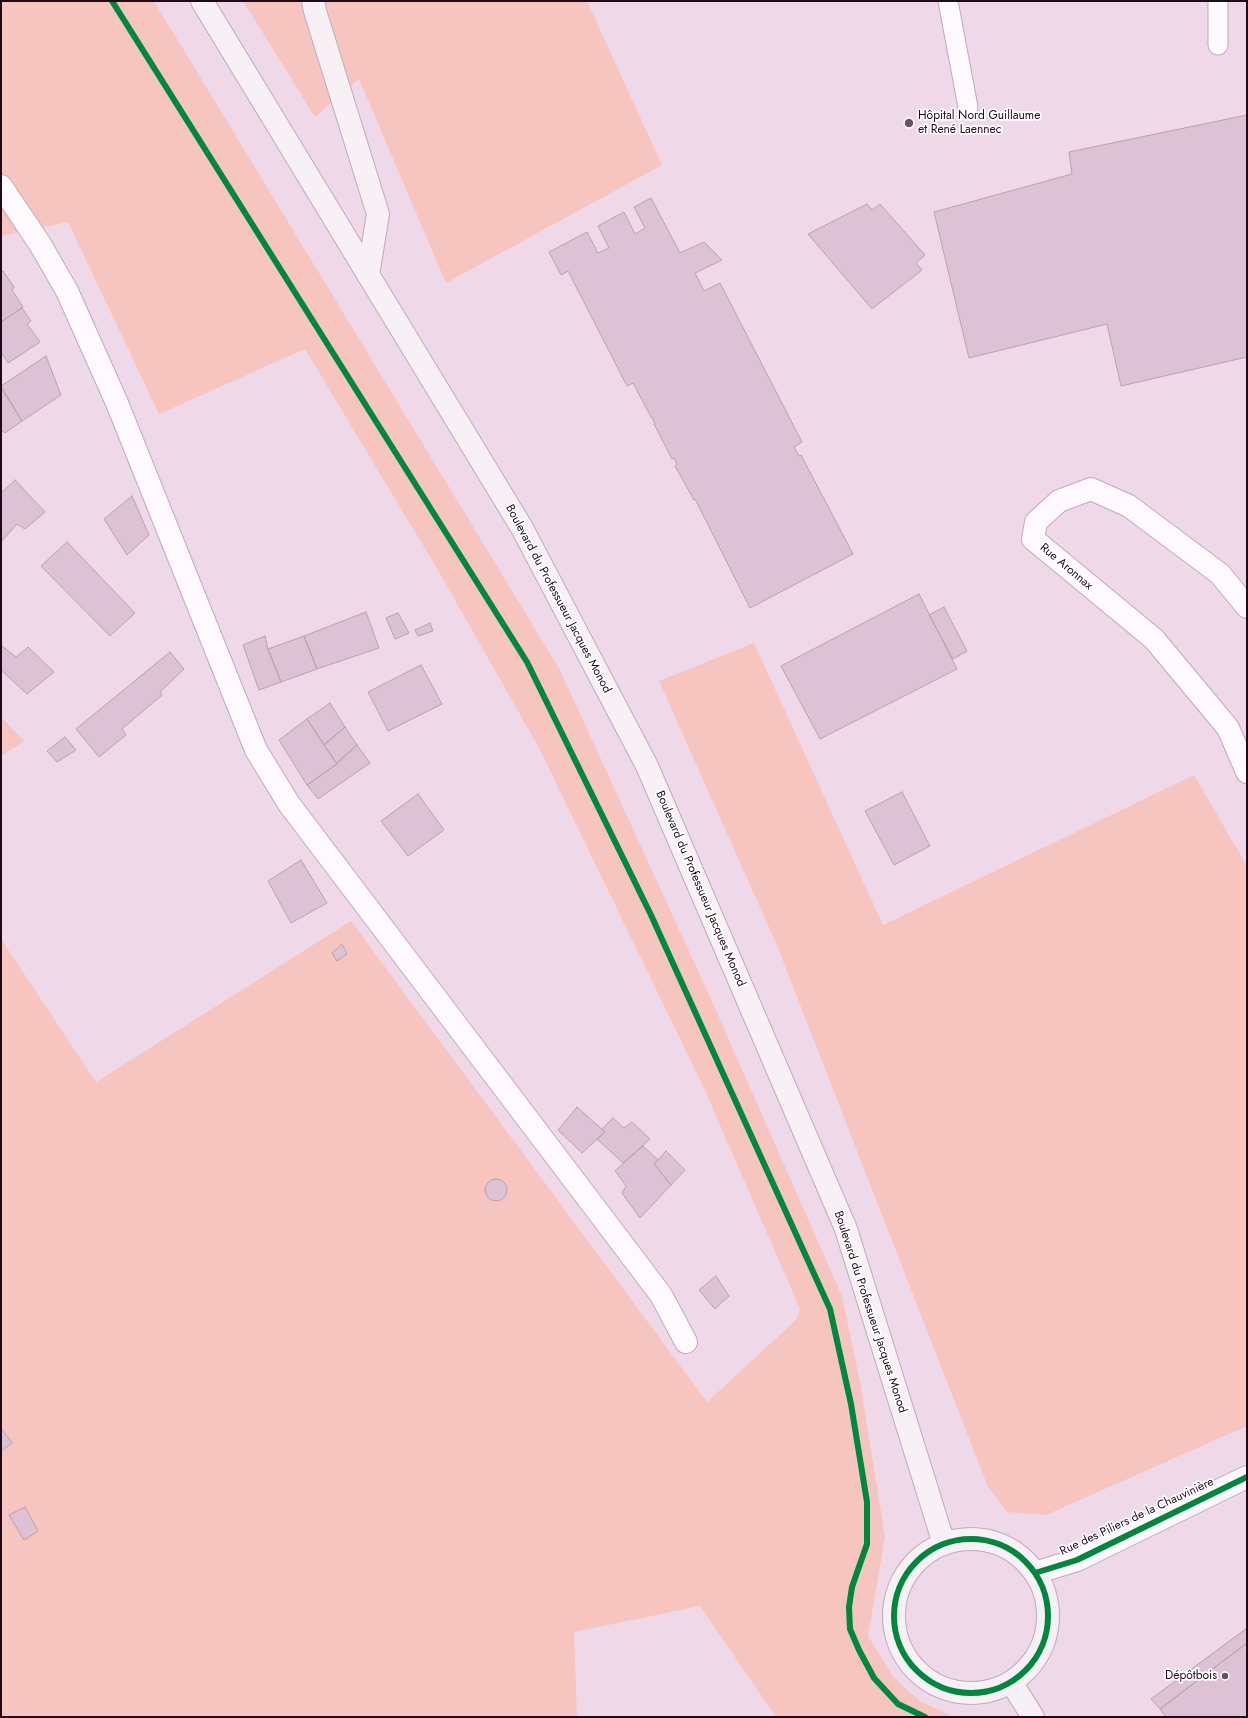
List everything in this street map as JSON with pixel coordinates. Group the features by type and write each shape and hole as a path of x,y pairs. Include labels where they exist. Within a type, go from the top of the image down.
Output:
{"main road":[{"name":"Boulevard du Professueur Jacques Monod","path":"202,1 522,528 647,766 846,1229 944,1544"},
{"path":"313,1 378,214 368,275"},
{"path":"969,1538 995,1542 1018,1554 1036,1573 1046,1596 1048,1620 1043,1644 1030,1666 1011,1682 987,1692 962,1693 955,1691 937,1685 916,1670 901,1650 894,1625 895,1600 905,1576 922,1556 944,1544 969,1538"},
{"path":"1011,1682 1033,1717"}],"street":[{"path":"1,186 40,244 67,292 117,403 256,750 289,804 661,1295 686,1342"},
{"name":"Rue Aronnax","path":"1247,607 1220,574 1129,506 1091,488 1059,501 1036,522 1033,539 1154,639 1228,728 1247,772"},
{"name":"Rue des Piliers de la Chauvinière","path":"1036,1573 1077,1560 1247,1477"}],"lane":[{"path":"948,1 968,107"},
{"path":"1218,1 1218,45"}],"shaded area":[{"path":"1,1 154,1 560,670 711,999 842,1296 860,1382 885,1537 868,1636 894,1678 920,1701 954,1717 776,1717 700,1606 574,1632 577,1717 1,1717 1,939 96,1082 351,921 707,1402 797,1319 800,1309 703,1086 538,746 435,565 305,349 159,414 68,222 1,236"},
{"path":"243,1 587,1 662,165 446,283 359,79 315,117"},
{"path":"754,643 883,925 1194,775 1247,866 1247,1426 1046,1515 1007,1512 988,1487 776,943 659,681"},
{"path":"1,717 24,741 1,756"}],"building":[{"path":"1247,115 1247,357 1121,386 1107,324 969,358 934,212 1072,174 1069,152"},
{"path":"651,198 680,253 704,242 722,260 695,273 704,291 720,283 802,442 794,447 799,456 801,455 853,554 750,608 695,499 694,500 675,466 677,465 674,458 672,459 654,424 652,417 633,383 627,386 568,271 561,275 549,252 587,232 598,253 609,248 598,226 624,212 635,234 645,228 634,207"},
{"path":"867,204 872,210 880,204 925,255 916,263 922,270 872,309 808,234"},
{"path":"3,271 14,287 12,290 23,307 1,322 1,273"},
{"path":"22,308 31,321 27,324 40,342 8,363 1,352 1,322"},
{"path":"46,356 61,395 22,421 1,386"},
{"path":"1,388 22,421 5,433 1,430"},
{"path":"15,480 45,512 25,529 17,524 1,542 1,493"},
{"path":"132,496 149,535 127,555 104,519"},
{"path":"67,542 135,613 110,636 41,566"},
{"path":"919,594 957,669 820,739 781,666"},
{"path":"944,607 967,651 953,659 929,615"},
{"path":"366,612 379,648 317,669 304,636"},
{"path":"398,613 409,633 395,639 386,618"},
{"path":"430,623 433,631 418,636 415,630"},
{"path":"265,636 268,649 281,682 259,690 243,645"},
{"path":"304,636 317,669 281,682 268,649"},
{"path":"1,645 16,657 28,647 54,672 27,694 1,670"},
{"path":"170,652 184,669 160,692 162,695 122,729 126,735 99,757 76,729"},
{"path":"421,665 442,704 388,731 368,692"},
{"path":"330,703 345,727 324,745 307,719"},
{"path":"307,719 337,764 307,785 279,740"},
{"path":"345,727 357,745 336,763 324,745"},
{"path":"65,737 76,750 57,762 47,751"},
{"path":"357,745 370,763 318,799 307,785 337,764"},
{"path":"902,792 930,846 894,865 865,811"},
{"path":"418,794 444,830 408,856 381,821"},
{"path":"301,860 327,903 291,923 268,881"},
{"path":"342,944 347,954 337,961 332,953"},
{"path":"577,1107 605,1132 582,1153 558,1130"},
{"path":"613,1118 624,1128 632,1122 650,1139 623,1163 597,1139 605,1132 602,1129"},
{"path":"643,1146 658,1160 654,1164 671,1185 640,1218 622,1193 626,1186 615,1171"},
{"path":"666,1151 685,1170 671,1185 654,1164"},
{"path":"492,1179 500,1179 507,1186 507,1194 500,1201 492,1201 485,1194 485,1186"},
{"path":"716,1276 729,1296 715,1309 699,1290"},
{"path":"1,1428 12,1443 1,1451"},
{"path":"25,1507 38,1531 24,1540 9,1515"},
{"path":"1247,1628 1247,1643 1160,1709 1151,1699"},
{"name":"Dépôtbois","path":"1247,1643 1247,1717 1166,1717 1160,1709"}],"cycle path":[{"path":"112,1 527,662 651,915 830,1309 851,1404 867,1502 867,1544 852,1587 849,1607 850,1629 874,1678 898,1704 925,1717"},
{"path":"1035,1573 1077,1560 1247,1477"},
{"path":"971,1539 986,1541 1007,1548 1014,1552 1030,1567 1035,1573 1042,1587 1048,1616 1046,1631 1039,1652 1035,1659 1020,1675 1014,1680 1000,1687 971,1693 956,1691 935,1684 928,1680 912,1665 907,1659 900,1645 894,1616 896,1601 903,1580 907,1573 922,1557 928,1552 942,1545 971,1539"}],"place":[{"name":"Hôpital Nord Guillaume et René Laennec","path":"909,123"},
{"name":"Dépôtbois","path":"1225,1676"}]}
